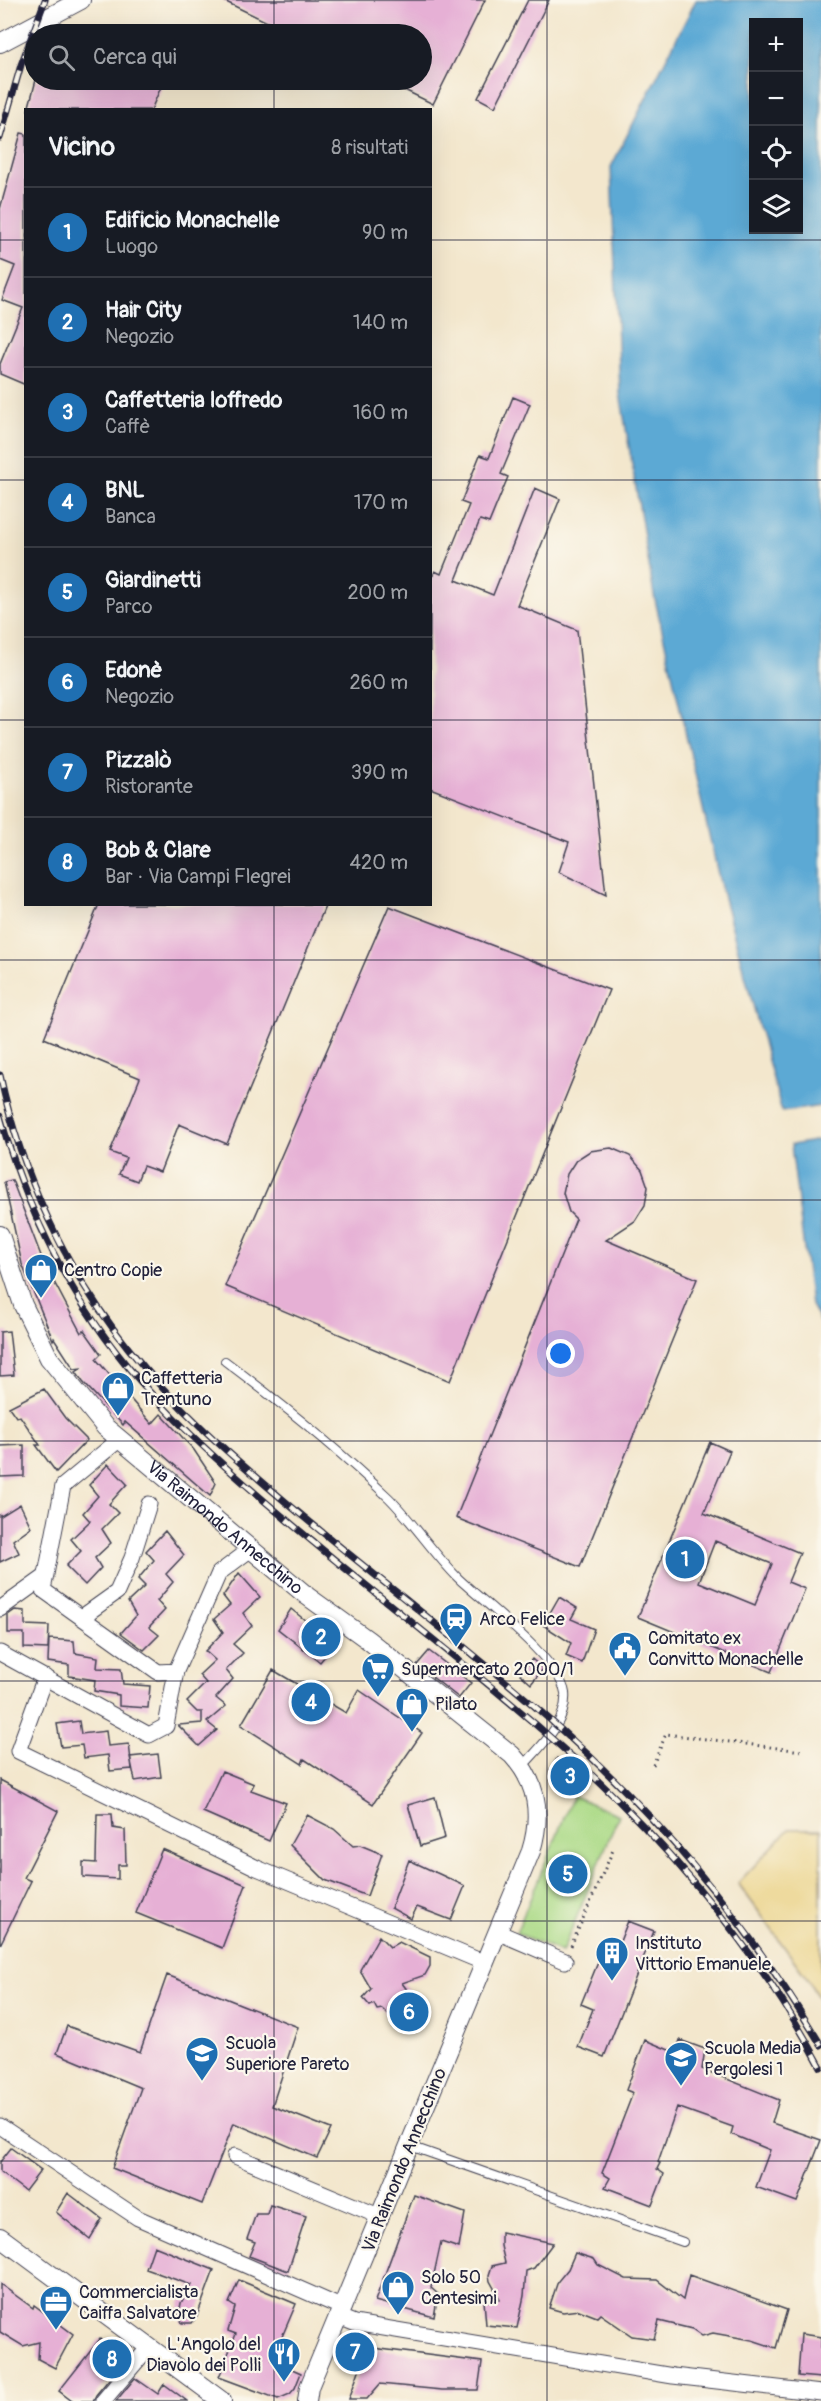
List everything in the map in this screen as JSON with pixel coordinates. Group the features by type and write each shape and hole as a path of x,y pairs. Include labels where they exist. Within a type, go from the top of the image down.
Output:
{"street":[{"path":"35,24 81,0"},
{"path":"4,40 24,30"},
{"name":"Via Raimondo Annecchino","path":"0,1235 23,1305 49,1358 105,1427 307,1596 368,1640 512,1755 523,1766 537,1801 537,1826 531,1851 308,2394 296,2401"},
{"path":"120,1439 63,1486 43,1590 158,1672 176,1671"},
{"path":"82,1617 117,1592 132,1558 149,1504"},
{"path":"0,1653 149,1735 165,1726 176,1671 219,1573 251,1549"},
{"path":"0,1609 45,1576"},
{"path":"45,1677 18,1751 256,1868 485,1963"},
{"path":"497,1932 565,1961"},
{"path":"0,2126 138,2218 341,2313 354,2323 673,2376 821,2393"},
{"path":"235,2156 381,2217"},
{"path":"0,2238 222,2401"},
{"path":"103,2401 149,2347"}],"lane":[{"path":"225,1361 270,1394 390,1499 457,1577 527,1639 556,1674 565,1695 564,1709 549,1736 523,1766"},
{"path":"410,2146 683,2242"}],"path":[{"path":"653,1765 666,1734 802,1751"},
{"path":"565,1961 614,1848"}],"green space":[{"path":"573,1796 619,1815 562,1952 516,1933"}],"sand":[{"path":"789,1829 821,1829 821,2002 806,1977 738,1883"}],"water":[{"path":"696,0 821,0 821,1106 782,1112 721,887 654,595 620,393 611,167"},
{"path":"821,1140 821,1324 811,1305 791,1145"}],"building":[{"path":"222,0 485,0 433,104 404,90 432,90 432,24 271,24"},
{"path":"528,0 549,0 495,107 478,98"},
{"path":"33,90 160,90 152,108 29,108"},
{"path":"21,133 24,134 24,384 0,374 0,364 23,308 2,300 15,266 0,260 0,209"},
{"path":"513,397 530,404 501,474 508,477 489,523 480,520 456,580 493,595 535,488 560,499 517,605 577,630 606,895 559,872 569,842 432,789 432,578 435,571 441,574 469,505 461,502 480,455 489,458"},
{"path":"98,906 325,906 227,1144 179,1124 160,1172 143,1166 137,1181 119,1174 126,1158 110,1152 140,1078 44,1038"},
{"path":"389,906 609,990 450,1381 225,1286"},
{"path":"611,1148 630,1156 642,1170 648,1187 645,1205 635,1221 606,1240 697,1279 580,1567 456,1518 576,1219 569,1212 563,1193 567,1174 576,1160 590,1151"},
{"path":"12,1180 43,1261 81,1333 84,1330 101,1354 96,1359 152,1424 161,1414 194,1450 216,1483 210,1496 125,1422 123,1425 83,1382 76,1372 82,1368 74,1369 54,1338 53,1340 22,1264 4,1182"},
{"path":"9,1331 14,1375 0,1376 0,1332"},
{"path":"44,1389 65,1418 87,1440 56,1472 36,1445 40,1445 20,1416 16,1417 9,1407"},
{"path":"710,1442 730,1451 704,1513 800,1553 788,1582 805,1589 771,1672 638,1617","holes":["715,1541 772,1564 755,1605 699,1582"]},
{"path":"24,1445 24,1476 0,1477 0,1446"},
{"path":"108,1464 127,1484 109,1504 118,1513 102,1529 111,1543 95,1558 101,1568 85,1585 66,1566 81,1551 71,1539 90,1521 83,1513 98,1496 89,1485"},
{"path":"20,1504 31,1527 13,1540 19,1553 0,1562 0,1514 1,1516"},
{"path":"165,1531 184,1555 166,1574 173,1582 157,1601 165,1610 149,1627 159,1635 144,1650 121,1633 136,1616 128,1602 145,1586 138,1579 154,1560 146,1551"},
{"path":"239,1573 260,1597 243,1613 252,1626 233,1644 243,1653 226,1670 233,1679 216,1698 226,1706 207,1722 217,1730 199,1746 178,1725 202,1723 202,1712 197,1712 187,1702 206,1683 199,1675 215,1660 205,1651 223,1632 214,1619 230,1605 223,1596"},
{"path":"559,1597 577,1608 571,1619 594,1629 582,1663 566,1656 571,1643 543,1625"},
{"path":"291,1609 335,1644 320,1662 278,1629"},
{"path":"15,1610 25,1611 25,1625 49,1626 48,1649 24,1648 24,1633 8,1633 8,1615"},
{"path":"49,1639 74,1641 75,1653 98,1657 97,1668 121,1669 123,1684 150,1686 148,1708 119,1706 119,1695 94,1691 95,1680 69,1676 69,1665 48,1662"},
{"path":"429,1651 471,1683 459,1698 417,1665"},
{"path":"532,1659 543,1669 531,1684 520,1674"},
{"path":"273,1670 346,1713 359,1690 422,1733 373,1804 304,1759 302,1764 241,1725"},
{"path":"79,1721 81,1734 106,1731 108,1746 129,1744 132,1769 110,1771 108,1755 84,1758 82,1745 61,1747 57,1724"},
{"path":"158,1754 161,1777 135,1781 130,1757"},
{"path":"557,1758 581,1773 574,1793 561,1788 564,1779 550,1770"},
{"path":"222,1771 254,1784 251,1790 286,1803 269,1841 203,1812"},
{"path":"0,1780 58,1811 24,1878 31,1881 0,1945"},
{"path":"435,1797 445,1838 420,1846 408,1805"},
{"path":"97,1814 112,1814 113,1828 125,1830 126,1865 118,1865 118,1879 83,1877 83,1862 96,1863"},
{"path":"307,1815 334,1829 353,1846 360,1845 382,1854 367,1896 325,1880 290,1845"},
{"path":"162,1849 246,1885 222,1948 136,1913"},
{"path":"409,1860 465,1886 451,1920 417,1907 411,1919 391,1908"},
{"name":"Instituto Vittorio Emanuele","path":"628,1921 654,1931 604,2057 578,2047 593,2009 581,2004 601,1955 613,1959"},
{"path":"379,1936 390,1947 399,1942 430,1957 430,1966 425,1975 402,1983 417,2003 420,2013 418,2025 395,2021 382,2009 377,2010 374,2004 370,2006 363,1998 371,1989 360,1970"},
{"path":"167,1975 298,2027 272,2106 331,2129 317,2158 234,2123 202,2204 112,2168 141,2088 57,2053 67,2026 140,2052"},
{"path":"645,2040 676,2053 680,2040 705,2049 702,2069 779,2100 772,2123 821,2140 797,2202 756,2187 770,2150 731,2134 733,2127 677,2107 658,2162 660,2163 657,2169 664,2174 652,2205 605,2187 610,2178 602,2173 633,2093 626,2090"},
{"path":"11,2148 41,2170 25,2191 0,2172 0,2162"},
{"path":"68,2193 102,2219 90,2239 56,2212"},
{"path":"414,2195 465,2213 459,2248 441,2242 431,2288 438,2294 434,2317 375,2301"},
{"path":"270,2205 306,2216 288,2271 249,2256 255,2242 247,2239 256,2214 267,2214"},
{"path":"501,2232 553,2243 534,2268 526,2271 524,2296 517,2328 486,2325 484,2301 500,2299 489,2275 492,2266 505,2263"},
{"path":"154,2246 214,2270 197,2316 192,2323 182,2323 179,2314 181,2303 191,2285 146,2269"},
{"path":"575,2253 594,2259 598,2265 626,2279 657,2280 683,2300 689,2275 787,2310 776,2348 752,2340 713,2333 702,2336 692,2329 659,2321 654,2339 632,2336 600,2314 597,2317 579,2310 563,2312 549,2308 558,2281 568,2269"},
{"path":"239,2280 296,2304 272,2360 301,2373 290,2394 278,2399 219,2377 236,2334 228,2331 235,2307 229,2303"},
{"path":"0,2284 33,2308 34,2305 73,2334 55,2368 38,2359 39,2342 23,2346 0,2332"},
{"path":"801,2334 821,2337 821,2378 798,2376"},
{"path":"100,2339 125,2360 93,2401 72,2401 59,2391"},
{"path":"351,2341 365,2347 482,2362 478,2390 442,2390 380,2384 367,2399 349,2399 361,2365 344,2357"},
{"path":"135,2378 158,2394 164,2384 187,2401 116,2401"}],"railway":[{"path":"36,24 45,0"},
{"path":"0,138 24,57"},
{"path":"0,1075 20,1149 49,1220 85,1287 129,1349 184,1411 245,1467 524,1697 633,1798 668,1836 733,1916 764,1957 821,2045"},
{"path":"0,1116 24,1187 55,1256 93,1320 139,1380 192,1436 249,1488 518,1709 627,1809 700,1890 734,1933 795,2021 821,2067"}],"place":[{"name":"Centro Copie","path":"41,1299"},
{"name":"Caffetteria Trentuno","path":"118,1417"},
{"name":"Edificio Monachelle","path":"685,1559"},
{"name":"Hair City","path":"321,1637"},
{"name":"Arco Felice","path":"456,1648"},
{"name":"Comitato ex Convitto Monachelle","path":"625,1677"},
{"name":"Supermercato 2000/1","path":"378,1698"},
{"name":"BNL","path":"311,1702"},
{"name":"Pilato","path":"412,1733"},
{"name":"Caffetteria Ioffredo","path":"570,1776"},
{"name":"Giardinetti","path":"568,1874"},
{"name":"Instituto Vittorio Emanuele","path":"612,1982"},
{"name":"Edonè","path":"409,2012"},
{"name":"Scuola Superiore Pareto","path":"202,2082"},
{"name":"Scuola Media Pergolesi 1","path":"681,2087"},
{"name":"Solo 50 Centesimi","path":"398,2316"},
{"name":"Commercialista Caiffa Salvatore","path":"56,2331"},
{"name":"Pizzalò","path":"355,2352"},
{"name":"Bob & Clare","path":"112,2359"},
{"name":"L'Angolo del Diavolo dei Polli","path":"284,2383"}]}
